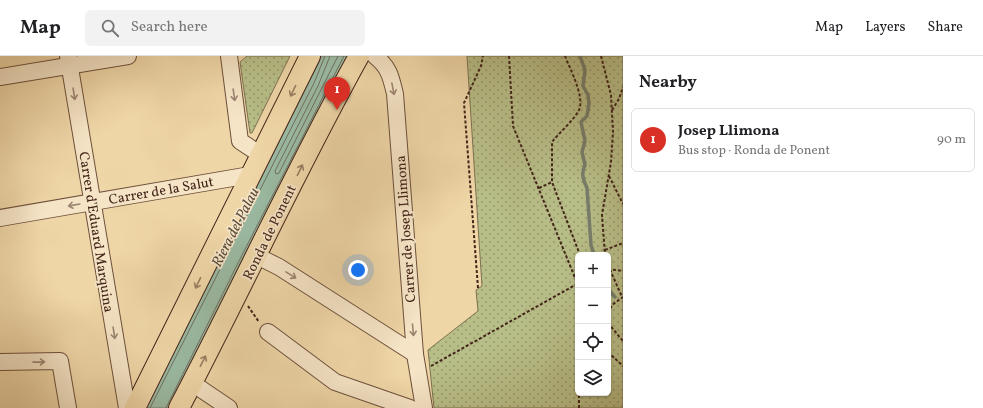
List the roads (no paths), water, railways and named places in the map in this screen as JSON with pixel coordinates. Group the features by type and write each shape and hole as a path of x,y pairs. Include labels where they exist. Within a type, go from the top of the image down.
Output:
{"main road":[{"path":"135,408 310,56"},
{"name":"Ronda de Ponent","path":"179,408 327,115 359,56"}],"street":[{"path":"0,77 69,61 128,56"},
{"path":"229,56 240,141 261,155"},
{"name":"Carrer de Josep Llimona","path":"375,56 384,63 390,72 395,94 415,354 424,408"},
{"name":"Carrer d'Eduard Marquina","path":"69,61 127,408"},
{"name":"Carrer de la Salut","path":"0,218 250,175"},
{"path":"257,256 279,267 415,354"},
{"path":"268,332 335,382 410,408"},
{"path":"0,362 60,361 68,408"},
{"path":"192,383 229,408"}],"water":[{"name":"Riera del Palau","path":"322,56 348,56 169,408 146,408"}],"waterway":[{"path":"580,56 585,70 583,86 588,95 589,104 587,116 581,122 585,141 582,152 585,165 583,176 587,188 591,245 593,252"},
{"path":"611,292 615,297"}],"place":[{"name":"Josep Llimona","path":"337,110"}]}
